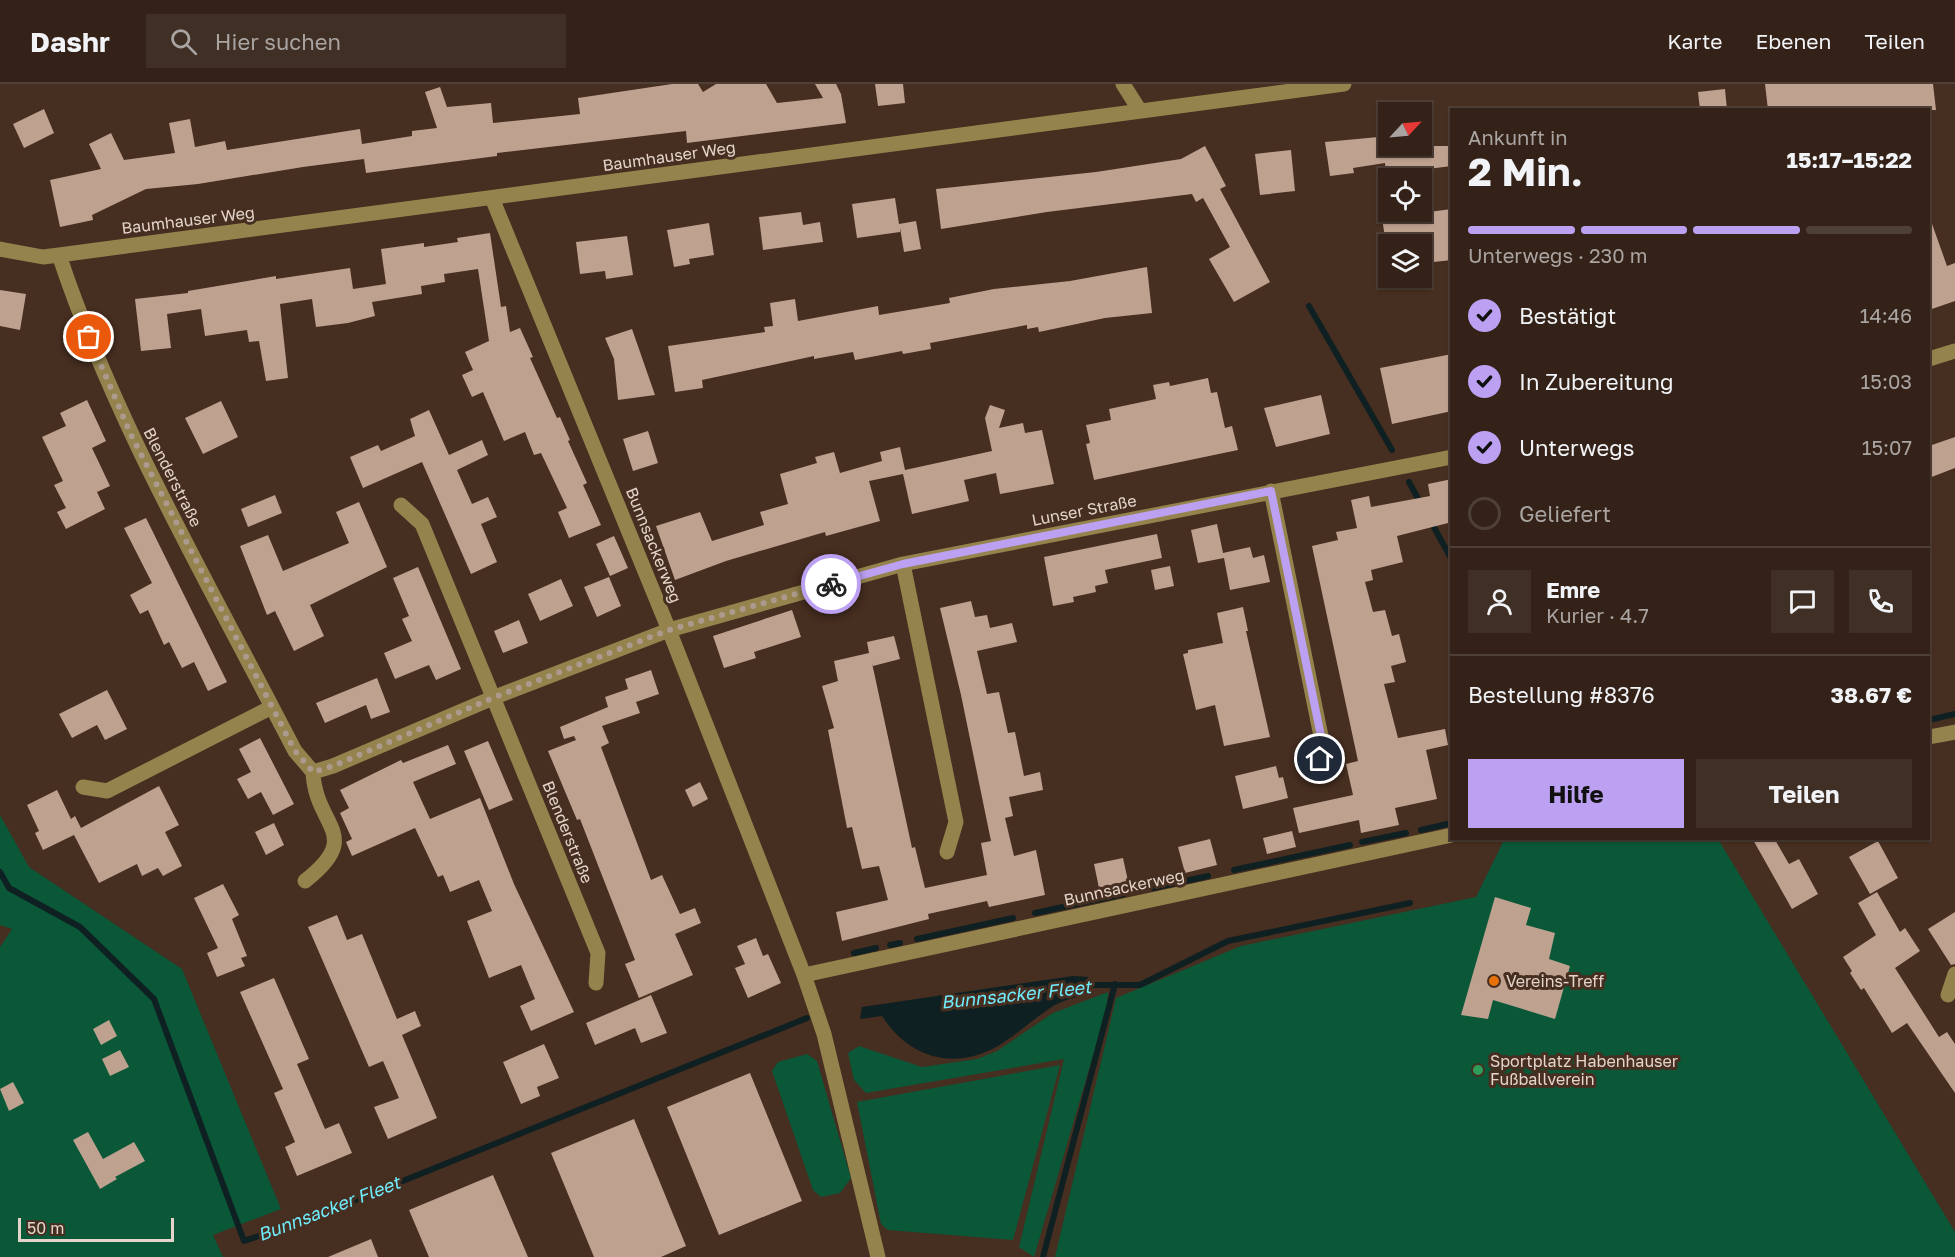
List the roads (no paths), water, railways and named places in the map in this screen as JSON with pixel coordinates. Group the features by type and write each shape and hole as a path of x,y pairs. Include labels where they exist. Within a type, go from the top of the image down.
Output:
{"street":[{"path":"1123,84 1140,111"},
{"name":"Baumhauser Weg","path":"0,249 43,257 1344,84"},
{"name":"Bunnsackerweg","path":"492,198 669,630 804,975 824,1034 878,1257"},
{"name":"Blenderstraße","path":"59,255 97,357 131,435 295,751 313,772 313,787 335,837 336,848 322,868 305,881"},
{"path":"1930,359 1955,351"},
{"name":"Lunser Straße","path":"669,630 903,564 1450,457"},
{"path":"1271,491 1323,746 1318,771"},
{"name":"Blenderstraße","path":"401,505 422,524 495,697 597,953 596,983"},
{"path":"903,564 956,822 947,852"},
{"path":"313,772 333,766 495,697 669,630"},
{"path":"82,787 107,791 272,707"},
{"path":"1930,737 1955,732"},
{"name":"Bunnsackerweg","path":"804,975 1450,835"},
{"path":"1948,995 1955,974"}],"water":[{"path":"1073,976 1088,977 1091,993 1055,1005 998,1046 965,1058 949,1059 919,1051 905,1042 882,1016 860,1019 862,1007"}],"waterway":[{"path":"1309,306 1392,450"},
{"path":"1409,482 1422,506"},
{"path":"1430,520 1450,556"},
{"path":"1930,720 1955,714"},
{"path":"1421,830 1450,823"},
{"path":"1362,842 1406,833"},
{"path":"1234,870 1350,845"},
{"name":"Bunnsacker Fleet","path":"0,872 9,888 80,927 154,999 244,1241 301,1222 807,1018"},
{"path":"1153,888 1208,876"},
{"path":"1035,913 1124,894"},
{"name":"Bunnsacker Fleet","path":"1083,985 1140,985 1228,941 1410,903"},
{"path":"917,939 1013,918"},
{"path":"890,945 900,943"},
{"path":"854,953 876,948"},
{"path":"1043,1257 1115,984"}],"place":[{"name":"Vereins-Treff","path":"1494,981"},
{"name":"Sportplatz Habenhauser Fußballverein","path":"1478,1070"}]}
